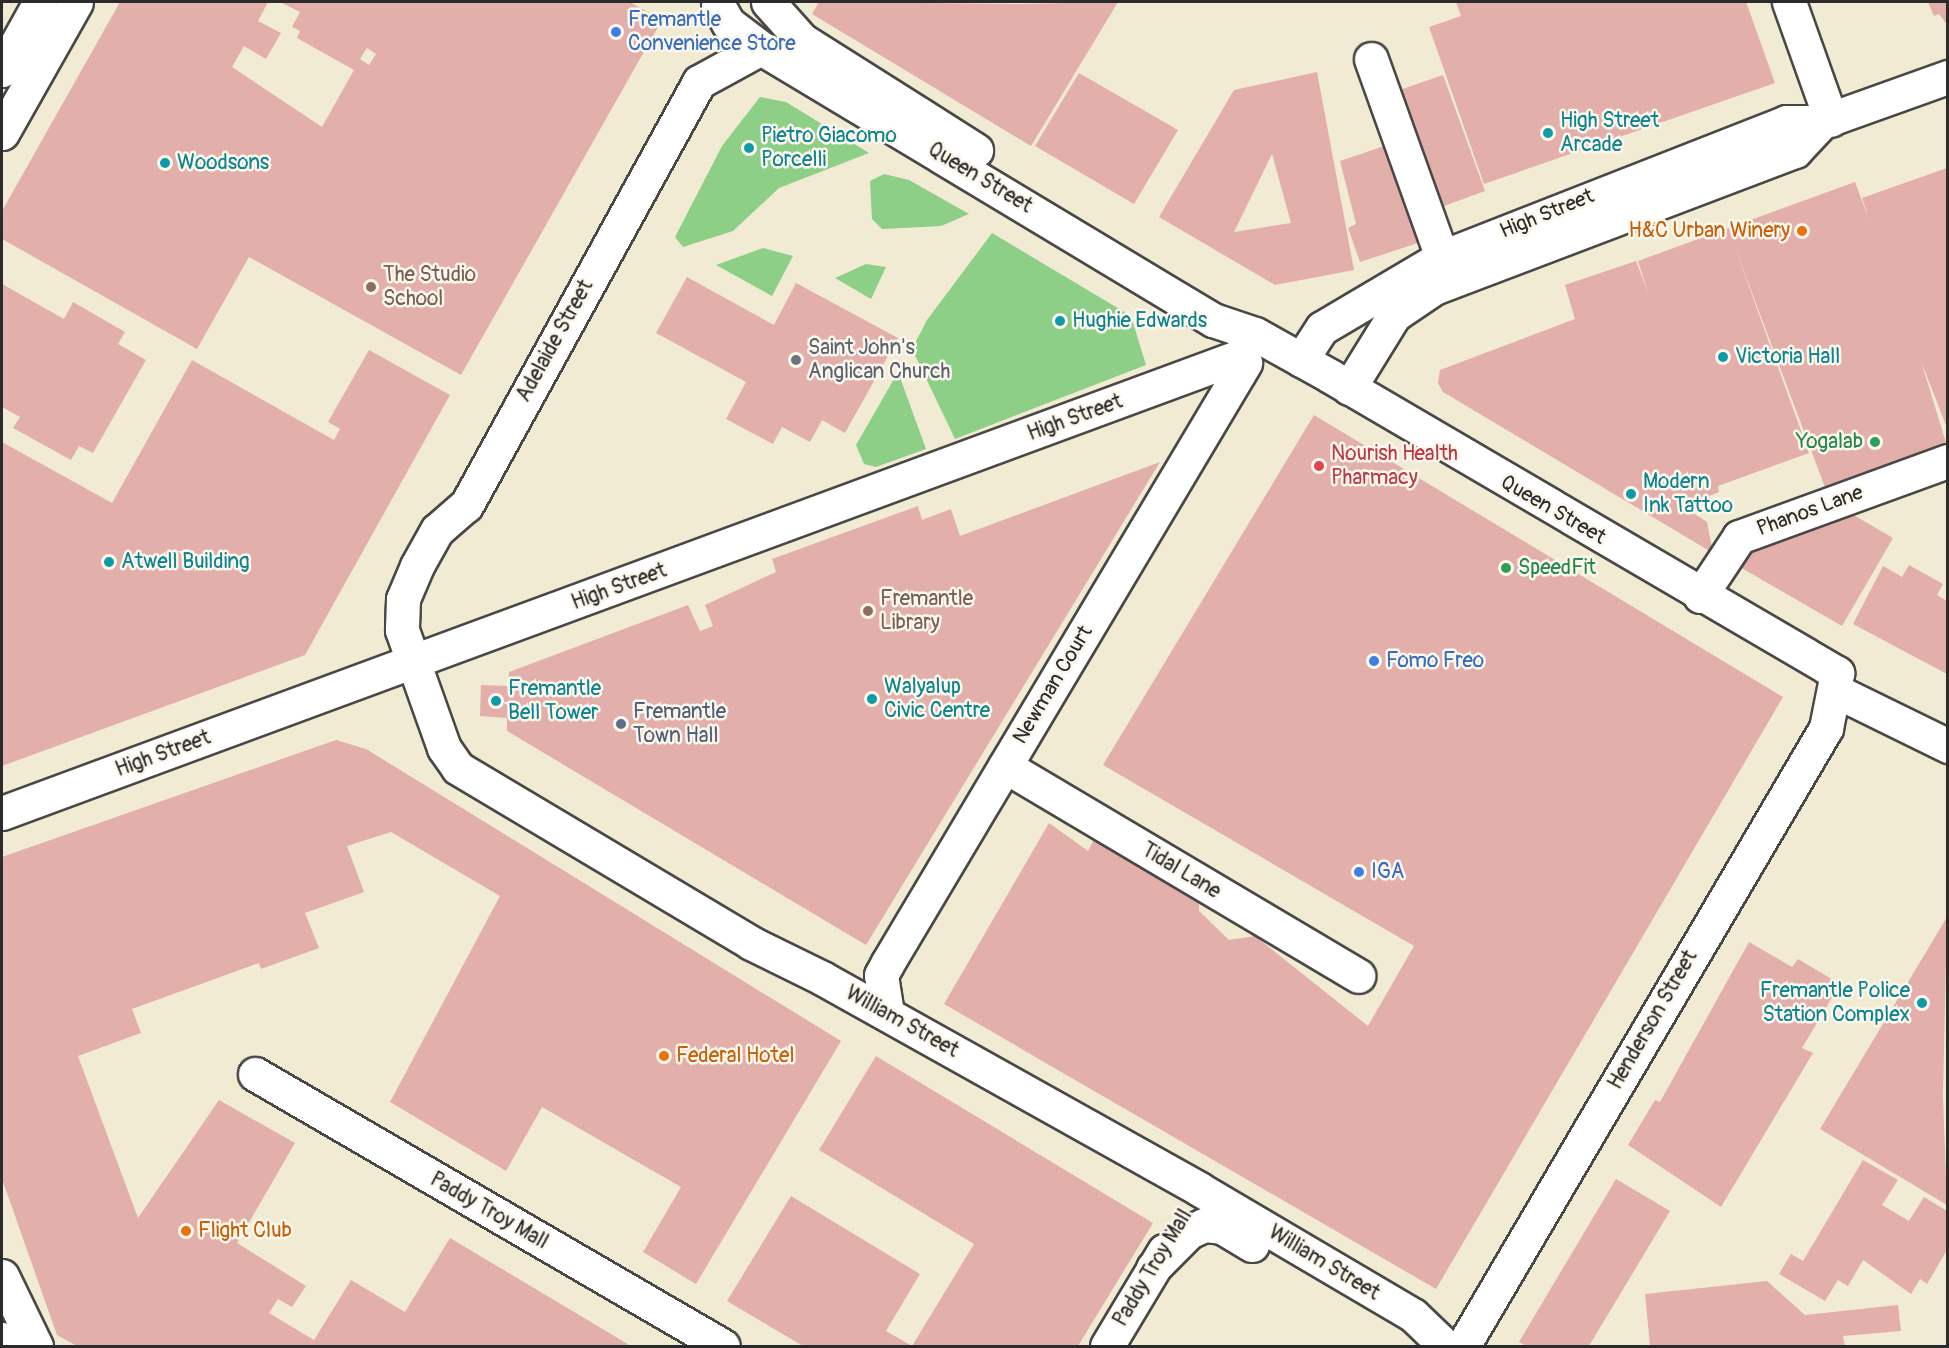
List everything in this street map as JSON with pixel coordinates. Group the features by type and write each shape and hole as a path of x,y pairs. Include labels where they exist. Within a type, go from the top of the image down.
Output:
{"street":[{"path":"2,70 40,2"},
{"path":"2,133 76,2"},
{"name":"Queen Street","path":"768,2 802,40 1223,306 1245,352"},
{"path":"1790,2 1826,121"},
{"name":"Queen Street","path":"724,3 728,23 761,48 1213,320 1245,352 1301,360 1700,596 1812,655 1837,673 1838,692"},
{"name":"Adelaide Street","path":"414,663 402,630 402,607 432,539 466,505 699,82 761,48"},
{"path":"1371,59 1442,257"},
{"name":"High Street","path":"1301,360 1322,328 1442,257 1786,122 1826,121 1947,77"},
{"name":"High Street","path":"1349,388 1394,315 1434,288 1795,151 1826,121"},
{"name":"High Street","path":"2,813 414,663 1245,352"},
{"name":"Newman Court","path":"887,1013 881,975 1245,352"},
{"name":"Phanos Lane","path":"1700,596 1739,537 1947,460"},
{"name":"William Street","path":"414,663 444,748 458,768 751,944 887,1013 1199,1189 1413,1315 1451,1345"},
{"path":"1838,692 1947,746"},
{"name":"Henderson Street","path":"1451,1345 1826,728 1838,692"},
{"name":"Tidal Lane","path":"1005,766 1358,976"},
{"name":"Paddy Troy Mall","path":"255,1074 723,1347"},
{"name":"Paddy Troy Mall","path":"1107,1347 1199,1189"},
{"name":"William Street","path":"1153,1268 1189,1232 1212,1223 1381,1322 1451,1345"},
{"path":"2,1276 36,1347"},
{"path":"2,1339 5,1347"}],"green space":[{"path":"760,97 786,102 869,153 779,188 733,231 683,247 675,237 722,146"},
{"path":"884,174 909,180 969,214 941,226 882,229 872,219 870,181"},
{"path":"992,233 1131,316 1146,365 955,439 912,349 927,320"},
{"path":"763,248 793,256 772,296 716,265"},
{"path":"866,264 886,267 871,299 835,278"},
{"path":"898,372 926,449 876,467 864,464 856,445"}],"building":[{"path":"120,2 268,2 258,21 281,33 266,59 244,46 232,67 322,127 354,70 297,38 300,31 292,27 300,12 280,2 630,2 662,20 461,375 249,257 197,349 2,239 2,211","holes":["367,48 376,54 369,65 360,59"]},
{"path":"819,2 1021,4 1118,2 1031,146 812,14"},
{"name":"High Street Arcade","path":"1456,2 1746,2 1775,83 1484,184 1429,27 1461,16"},
{"path":"1928,2 1947,2 1947,25 1939,14 1934,16"},
{"path":"1317,72 1354,270 1275,285 1159,217 1234,90","holes":["1272,154 1291,223 1234,232"]},
{"path":"1079,73 1178,130 1134,204 1035,146"},
{"path":"1443,75 1485,191 1433,210 1391,93"},
{"path":"1393,143 1427,240 1360,262 1348,228 1356,224 1340,161"},
{"path":"1947,168 1947,428 1921,361 1947,446 1826,490 1734,245 1809,453 1718,486 1719,492 1700,500 1693,513 1707,522 1713,553 1443,392 1438,383 1440,370 1575,319 1565,285 1636,261 1648,293 1638,261 1855,182 1869,220 1862,198"},
{"name":"Saint John's Anglican Church","path":"687,277 774,325 796,283 898,338 845,433 822,420 810,442 782,427 773,444 726,419 746,382 656,333"},
{"path":"2,284 64,319 73,302 125,332 118,344 146,360 93,453 79,446 71,460 13,428 20,417 2,407"},
{"path":"369,350 450,395 305,655 2,766 2,442 112,503 192,360 334,440 340,429 328,422"},
{"path":"1314,415 1783,697 1436,1289 944,1004 1049,823 1088,851 1096,836 1199,900 1199,911 1229,940 1255,936 1368,1026 1414,946 1103,765"},
{"name":"Walyalup Civic Centre","path":"1160,462 866,945 507,731 507,718 480,716 481,685 509,686 509,672 688,605 700,631 713,626 705,605 776,572 772,559 918,506 922,520 951,509 960,536"},
{"path":"1845,510 1893,538 1842,626 1740,567 1755,540"},
{"path":"1909,565 1943,584 1937,595 1947,601 1947,674 1853,624 1883,566 1902,577"},
{"path":"336,740 366,749 841,1041 696,1284 643,1252 681,1187 542,1107 506,1171 390,1102 500,896 391,832 347,846 364,892 305,913 319,948 261,969 259,963 132,1009 141,1033 78,1056 138,1218 219,1100 295,1143 237,1243 306,1286 292,1307 278,1299 269,1313 314,1340 351,1280 405,1312 450,1238 631,1346 77,1346 57,1335 2,1179 2,857"},
{"name":"Fremantle Police Station Complex","path":"1947,917 1943,1096 1947,1205 1820,1129"},
{"path":"1749,942 1792,967 1798,959 1840,984 1802,1048 1813,1053 1721,1207 1628,1145 1655,1100 1660,1102"},
{"path":"876,1056 1153,1223 1078,1346 912,1346 974,1244 819,1150"},
{"path":"1863,1160 1898,1180 1882,1205 1909,1221 1924,1197 1947,1211 1947,1250 1927,1284 1920,1279 1911,1294 1863,1260 1848,1286 1838,1280 1825,1301 1779,1274 1791,1254 1803,1261"},
{"path":"1616,1179 1670,1211 1589,1346 1526,1346 1519,1342"},
{"path":"791,1196 920,1274 886,1331 912,1346 803,1346 727,1301"},
{"path":"1767,1281 1805,1315 1898,1305 1901,1331 1843,1336 1845,1346 1650,1346 1645,1294"}],"place":[{"name":"Fremantle Convenience Store","path":"616,32"},
{"name":"High Street Arcade","path":"1548,133"},
{"name":"Pietro Giacomo Porcelli","path":"749,148"},
{"name":"Woodsons","path":"165,163"},
{"name":"H&C Urban Winery","path":"1802,231"},
{"name":"The Studio School","path":"371,287"},
{"name":"Hughie Edwards","path":"1060,321"},
{"name":"Victoria Hall","path":"1723,357"},
{"name":"Saint John's Anglican Church","path":"796,360"},
{"name":"Yogalab","path":"1875,442"},
{"name":"Nourish Health Pharmacy","path":"1319,466"},
{"name":"Modern Ink Tattoo","path":"1631,494"},
{"name":"Atwell Building","path":"109,562"},
{"name":"SpeedFit","path":"1506,568"},
{"name":"Fremantle Library","path":"868,611"},
{"name":"Fomo Freo","path":"1374,661"},
{"name":"Walyalup Civic Centre","path":"872,699"},
{"name":"Fremantle Bell Tower","path":"496,701"},
{"name":"Fremantle Town Hall","path":"621,724"},
{"name":"IGA","path":"1359,872"},
{"name":"Fremantle Police Station Complex","path":"1922,1003"},
{"name":"Federal Hotel","path":"664,1056"},
{"name":"Flight Club","path":"186,1231"}]}
